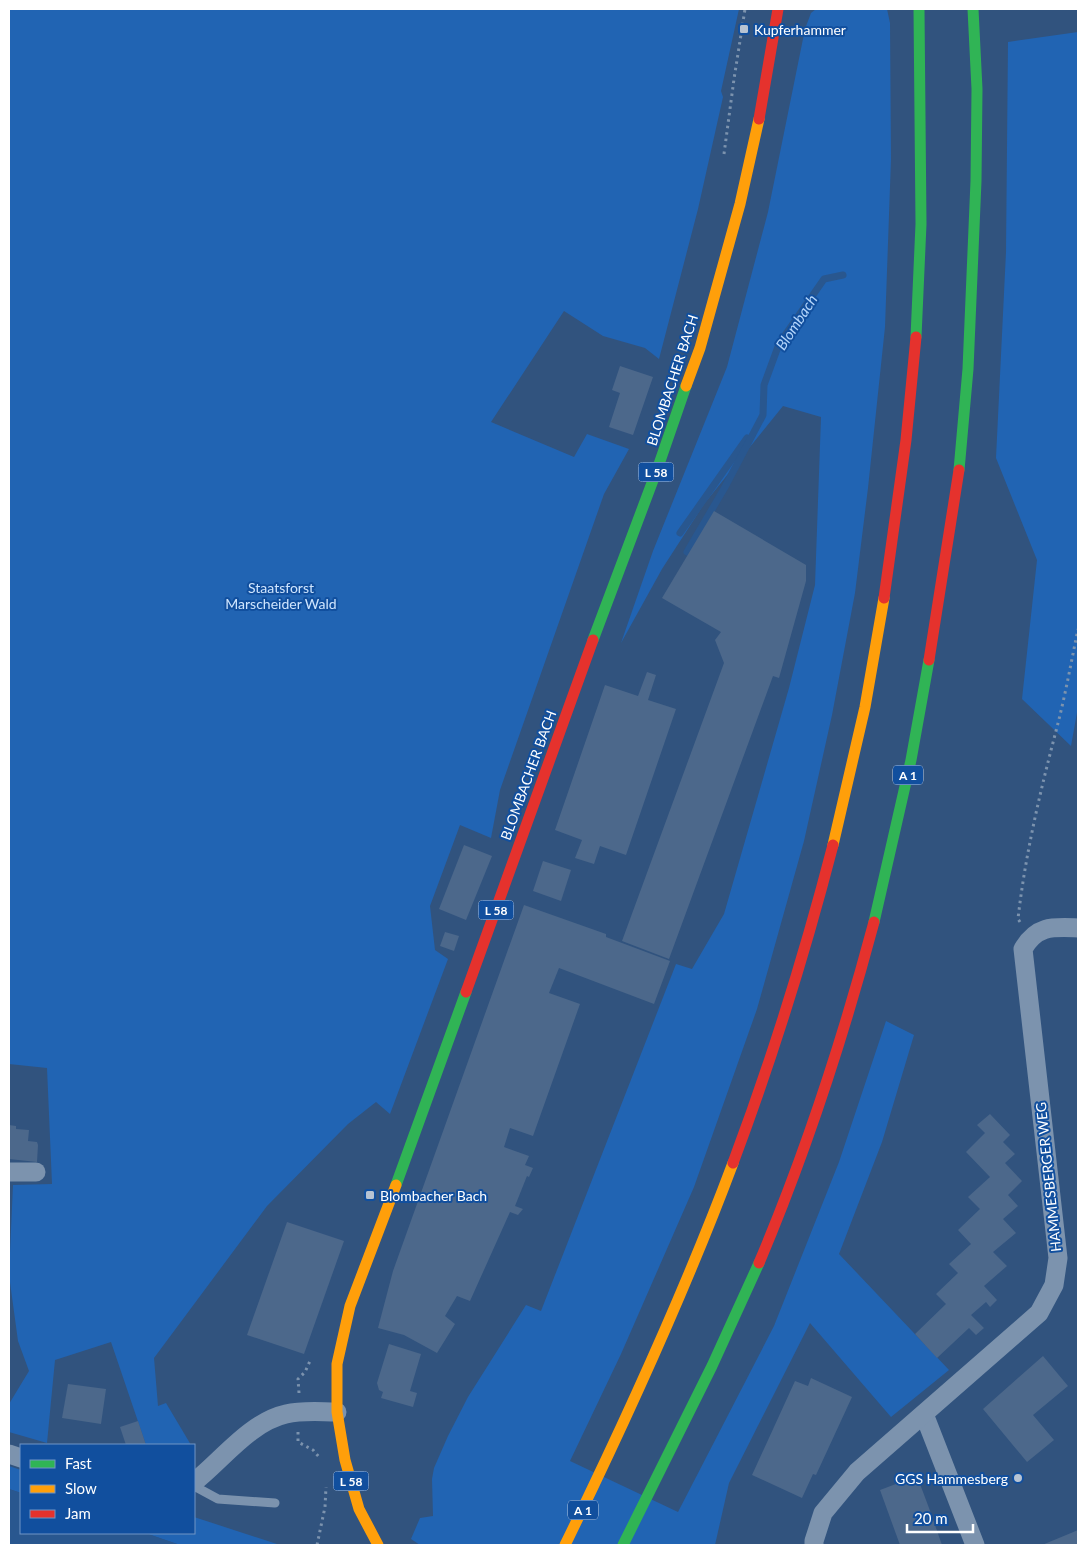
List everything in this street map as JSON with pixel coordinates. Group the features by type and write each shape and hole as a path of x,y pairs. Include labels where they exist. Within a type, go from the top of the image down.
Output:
{"main road":[{"name":"BLOMBACHER BACH","path":"378,1545 359,1509 340,1436 337,1412 337,1364 350,1306 397,1184 594,636 658,467 700,348 740,204 757,132 778,9"},
{"name":"A 1","path":"565,1545 600,1475 673,1317 768,1068 795,986 855,756 871,680 903,476 915,350 921,208 919,9"},
{"name":"A 1","path":"623,1545 726,1339 760,1264 794,1178 858,988 893,847 924,694 960,465 970,348 975,213 977,89 973,9"}],"street":[{"path":"1029,938 1040,931 1055,927 1078,928"},
{"name":"HAMMESBERGER WEG","path":"814,1545 823,1513 857,1472 1039,1313 1054,1285 1058,1258 1023,949 1029,938"},
{"path":"9,1172 36,1172"},
{"path":"195,1481 256,1427 270,1419 300,1412 337,1412"},
{"path":"924,1414 975,1545"}],"lane":[{"path":"195,1487 218,1499 275,1503"}],"path":[{"path":"724,157 745,9"},
{"path":"1029,938 1018,919 1021,889 1047,760 1056,730 1078,630"},
{"path":"310,1360 305,1372 298,1379 300,1412 298,1442 313,1450 323,1462"},
{"path":"317,1545 325,1506 326,1484"}],"green space":[{"name":"Staatsforst Marscheider Wald","path":"9,9 739,9 721,91 723,97 698,209 659,359 645,348 603,336 564,311 491,422 574,457 587,434 629,449 604,494 500,790 491,838 460,825 430,906 435,950 448,959 390,1114 376,1102 348,1124 267,1206 154,1358 158,1406 166,1403 190,1444 146,1444 111,1342 55,1360 47,1443 9,1432 9,1404 29,1371 18,1341 9,1275 13,1185 52,1184 47,1068 9,1064"},
{"path":"816,9 887,9 890,23 891,159 885,327 855,593 832,715 804,841 757,1009 694,1187 621,1354 570,1461 678,1512 774,1326 839,1162 886,1021 914,1035 882,1142 839,1254 949,1370 891,1417 810,1323 729,1483 715,1545 420,1545 411,1539 420,1518 433,1516 432,1479 434,1468 448,1436 468,1397 526,1305 541,1311 676,964 692,969 724,914 789,688 815,585 821,417 783,406 704,504 662,569 621,643 653,551 727,367 768,212 805,29 811,13"},
{"path":"1078,32 1078,707 1071,746 1022,699 1037,560 996,458 1006,252 1008,42"},
{"path":"9,1466 20,1470 20,1493 9,1489"},
{"path":"195,1517 280,1545 180,1545 148,1534 195,1534"}],"shaded area":[{"path":"9,1489 20,1493 20,1534 148,1534 180,1545 9,1545"}],"building":[{"path":"620,366 653,377 633,435 609,427 620,393 612,390"},
{"path":"714,511 806,565 806,581 779,678 773,676 669,959 622,941 724,663 715,640 721,632 662,598"},
{"path":"647,672 656,675 648,700 676,709 626,855 600,846 594,864 575,858 582,840 555,830 605,685 638,696"},
{"path":"464,845 492,856 466,920 439,909"},
{"path":"543,861 571,870 561,901 533,891"},
{"path":"524,905 606,934 606,937 670,961 654,1004 559,968 549,993 580,1004 533,1136 510,1128 504,1147 529,1156 525,1165 533,1168 529,1177 527,1176 515,1206 523,1209 518,1215 510,1212 470,1301 457,1296 445,1316 455,1324 437,1353 404,1335 378,1328 393,1271"},
{"path":"445,932 459,936 454,951 440,946"},
{"path":"990,1114 1010,1135 1003,1142 1015,1154 1005,1163 1022,1181 1008,1195 1018,1206 1003,1219 1016,1233 993,1252 1007,1266 984,1286 997,1300 990,1307 986,1302 971,1315 984,1328 976,1335 969,1328 937,1358 915,1334 946,1304 936,1294 958,1273 949,1264 971,1244 958,1230 980,1209 968,1197 990,1177 966,1152 985,1133 977,1125"},
{"path":"9,1125 16,1126 16,1129 29,1130 28,1141 37,1142 38,1145 37,1162 9,1159"},
{"path":"287,1222 344,1241 304,1354 247,1335"},
{"path":"389,1344 421,1354 410,1391 417,1393 413,1407 381,1398 383,1392 379,1390 377,1383"},
{"path":"1043,1356 1068,1386 1033,1415 1054,1440 1027,1462 983,1409"},
{"path":"811,1378 852,1397 816,1475 813,1474 802,1498 752,1475 795,1381 808,1386"},
{"path":"68,1384 106,1389 101,1424 62,1418"},
{"path":"138,1421 146,1444 126,1444 120,1427"},
{"path":"917,1476 942,1545 900,1545 880,1490"},
{"path":"1078,1530 1078,1545 1042,1545 1071,1533"}],"waterway":[{"name":"Blombach","path":"687,552 725,487 763,415 764,385 779,344 824,279 843,275"},
{"name":"Blombach","path":"680,533 747,438"}],"traffic: fast":[{"path":"916,337 921,224 919,9"},
{"path":"959,470 968,369 976,181 977,89 973,9"},
{"path":"593,640 658,467 686,386"},
{"path":"874,922 911,760 929,660"},
{"path":"396,1185 466,992"},
{"path":"623,1545 712,1366 759,1263"}],"traffic: slow":[{"path":"686,386 700,348 740,204 759,119"},
{"path":"833,845 865,707 884,598"},
{"path":"565,1545 654,1356 695,1260 733,1163"},
{"path":"378,1545 359,1509 345,1460 337,1412 337,1364 350,1306 396,1185"}],"traffic: jam":[{"path":"759,119 778,9"},
{"path":"884,598 906,440 916,337"},
{"path":"929,660 959,470"},
{"path":"466,992 593,640"},
{"path":"733,1163 787,1006 833,845"},
{"path":"759,1263 808,1137 850,1009 874,922"}],"place":[{"name":"Kupferhammer","path":"744,29"},
{"name":"Blombacher Bach","path":"370,1195"},
{"name":"GGS Hammesberg","path":"1018,1478"}]}
